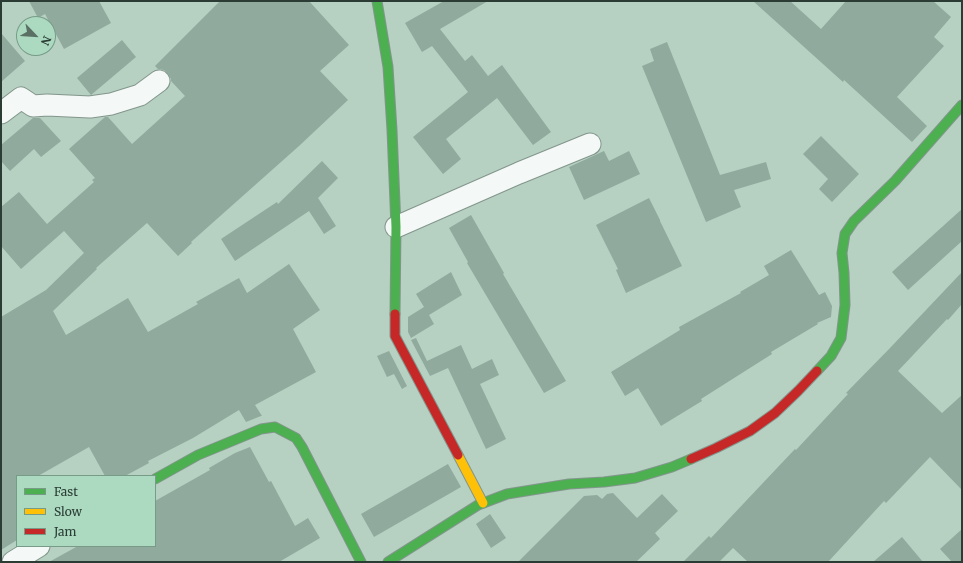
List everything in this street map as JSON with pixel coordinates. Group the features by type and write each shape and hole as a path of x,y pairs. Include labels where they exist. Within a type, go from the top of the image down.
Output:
{"street":[{"path":"377,1 388,67 396,227 395,336 483,503"},
{"path":"1,113 21,98 33,106 47,105 90,107 110,104 140,95 159,81"},
{"path":"388,562 483,503 507,494 569,484 635,478 672,467 750,431 775,413 831,356 841,338 845,305 842,253 845,234 854,221 895,181 962,105"},
{"path":"396,227 519,173 590,144"},
{"path":"156,478 198,455 260,429 275,427 296,438 302,447 361,562"},
{"path":"13,562 37,547"}],"building":[{"path":"29,1 99,1 111,23 64,49 56,34 56,16 46,16 45,14 37,16"},
{"path":"220,1 309,1 349,45 320,71 348,100 299,146 191,242 192,243 178,256 147,223 96,268 97,269 53,311 66,335 128,298 148,332 198,304 196,302 239,278 247,293 289,264 320,310 293,329 316,372 255,405 262,416 246,422 239,410 193,438 148,461 149,463 127,475 104,475 89,447 40,475 16,475 16,541 1,550 1,317 46,290 84,253 64,231 21,269 1,246 1,207 19,192 47,224 94,182 92,180 95,178 69,149 105,117 108,117 132,144 185,96 171,81 168,74 164,70 158,69 155,66"},
{"path":"444,1 488,1 440,29 465,61 472,55 488,76 502,65 551,132 533,145 497,98 446,139 461,159 443,174 413,137 468,92 432,46 422,52 405,23"},
{"path":"753,1 790,1 821,29 846,1 933,1 951,17 934,37 944,46 897,97 927,126 912,142 844,80 843,82"},
{"path":"1,33 16,50 16,56 21,56 25,61 1,82"},
{"path":"122,40 136,57 91,95 77,78"},
{"path":"667,42 720,175 766,162 771,179 734,190 741,207 706,222 642,66 654,61 650,49"},
{"path":"33,118 40,118 61,141 41,157 34,149 10,171 1,161 1,145"},
{"path":"821,136 859,174 832,202 819,189 828,179 803,154"},
{"path":"604,151 609,161 629,151 640,174 584,200 569,167"},
{"path":"322,161 338,178 318,198 336,226 324,234 309,211 235,261 221,239 277,202 278,204"},
{"path":"649,198 682,266 626,293 616,270 618,269 596,225"},
{"path":"962,209 962,241 908,290 892,272"},
{"path":"471,215 504,273 503,274 566,381 544,393 467,263 468,262 449,228"},
{"path":"791,250 819,295 825,292 832,306 831,317 817,323 818,324 771,352 772,354 701,399 702,401 661,426 638,388 625,396 611,372 680,330 679,327 741,293 740,292 769,275 764,266"},
{"path":"451,272 462,295 429,315 434,324 411,338 408,332 408,317 424,307 416,294"},
{"path":"962,272 962,304 898,371 942,413 962,395 962,490 930,457 886,503 884,501 828,562 748,562 733,548 719,562 683,562 709,536 711,538 795,449 796,450 848,394 846,393"},
{"path":"416,338 427,361 461,345 472,369 492,359 499,375 480,384 506,439 486,449 448,368 430,376 411,340"},
{"path":"389,351 407,386 402,389 394,374 387,377 377,356"},
{"path":"250,447 269,482 271,481 295,526 308,518 320,538 279,562 49,562 76,547 156,547 156,500 210,470 209,468 235,453"},
{"path":"448,464 461,487 374,537 361,514"},
{"path":"613,493 637,518 662,494 678,511 655,533 660,539 636,562 518,562 584,496 597,495 602,499 607,494"},
{"path":"490,514 506,538 491,548 476,524"},
{"path":"962,529 962,562 952,562 940,549"},
{"path":"902,537 923,562 873,562"}],"traffic: fast":[{"path":"377,1 388,67 392,130 396,227 395,314"},
{"path":"817,371 831,356 841,338 845,305 842,253 845,234 854,221 895,181 962,105"},
{"path":"156,478 198,455 261,429 275,427 296,438 302,447 361,562"},
{"path":"388,562 478,505 507,494 569,484 635,478 672,467 691,459"}],"traffic: slow":[{"path":"458,455 483,503"}],"traffic: jam":[{"path":"395,314 395,336 458,455"},
{"path":"691,459 750,431 775,413 817,371"}]}
